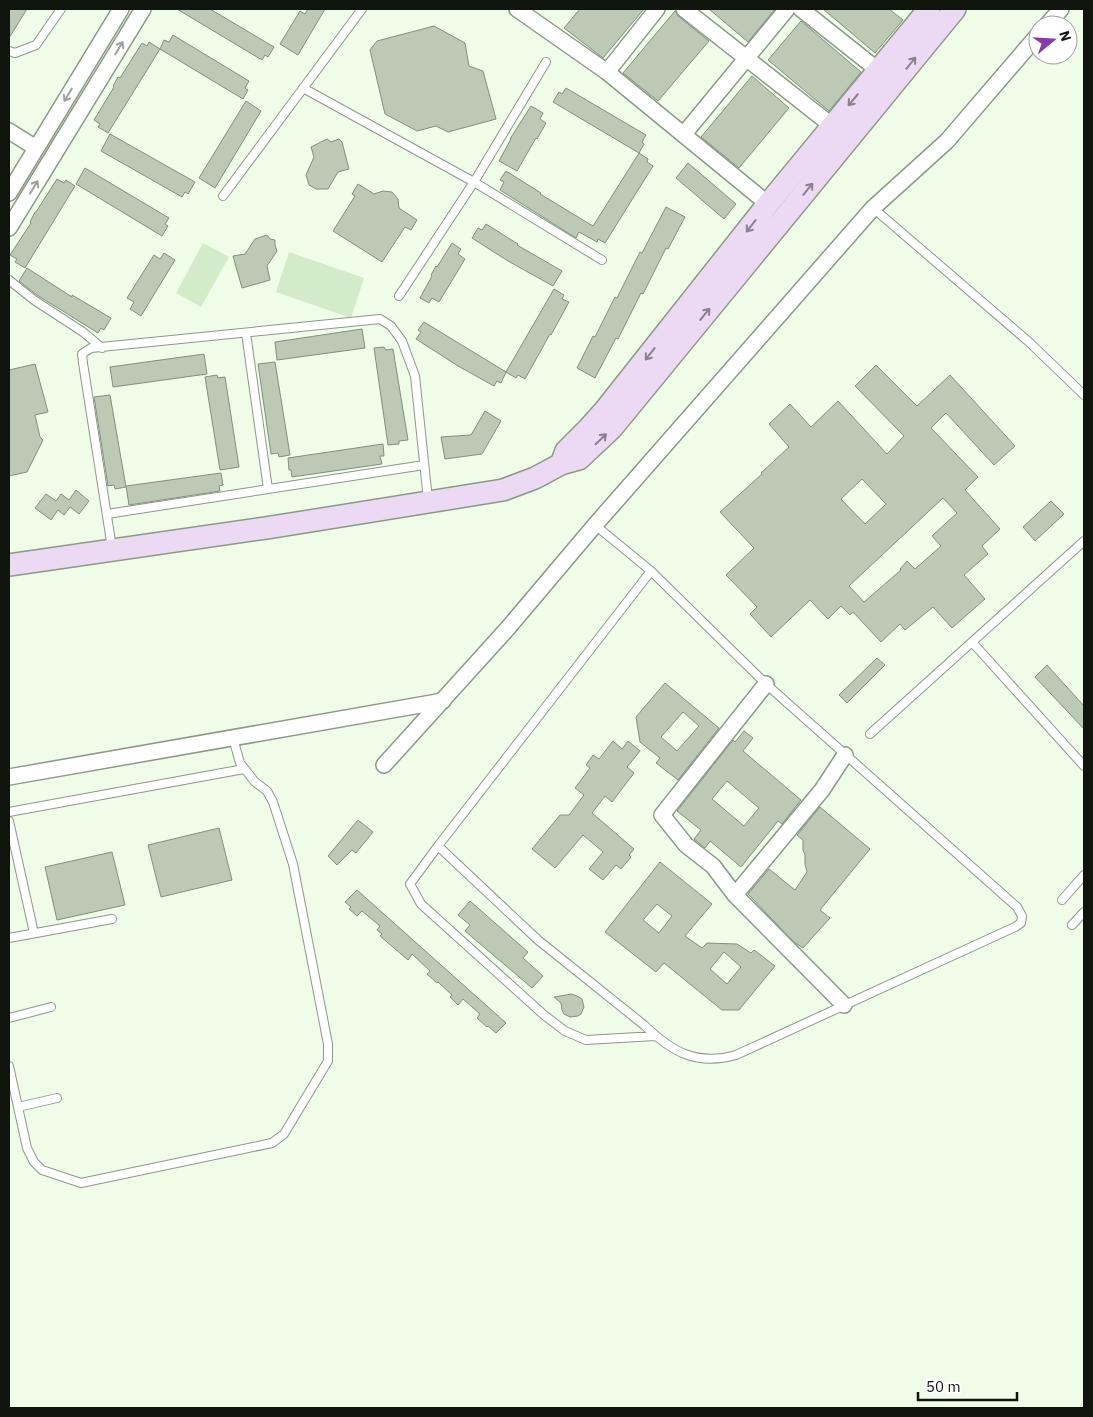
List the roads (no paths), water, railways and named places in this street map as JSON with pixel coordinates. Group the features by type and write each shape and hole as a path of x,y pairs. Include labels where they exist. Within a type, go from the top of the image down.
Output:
{"main road":[{"path":"9,565 266,528 503,490 535,478 560,464 578,459 612,428 955,9"},
{"path":"560,464 566,451 605,410 768,204 879,70 922,11"}],"street":[{"path":"9,193 121,9"},
{"path":"9,228 143,9"},
{"path":"517,9 607,72 768,204"},
{"path":"607,72 657,9"},
{"path":"684,9 849,140"},
{"path":"684,134 787,9"},
{"path":"801,9 879,70"},
{"path":"384,765 508,628 595,525 873,208 947,141 1028,47"},
{"path":"9,131 36,148"},
{"path":"766,684 662,815 686,845 713,866 735,895 844,1005"},
{"path":"9,777 443,702"},
{"path":"735,895 822,790 845,755"}],"lane":[{"path":"9,51 15,53 36,45 61,9"},
{"path":"223,196 362,9"},
{"path":"399,296 474,182 546,62"},
{"path":"303,88 474,182 602,260"},
{"path":"873,208 1029,342 1084,395"},
{"path":"9,280 34,300 83,332 102,348"},
{"path":"113,550 82,354 91,348 380,319 391,326 402,341 415,376 428,502"},
{"path":"246,333 268,489"},
{"path":"107,514 424,464"},
{"path":"438,846 538,940 644,1025 655,1036 684,1055 699,1058 722,1059 736,1055 1021,923 1021,911 766,684 650,571 595,525"},
{"path":"870,734 1084,541"},
{"path":"650,571 410,884 421,904 544,1015 565,1031 586,1040 655,1036"},
{"path":"972,642 1084,766"},
{"path":"9,1066 27,1148 34,1162 42,1170 81,1183 272,1143 284,1134 328,1061 328,1044 293,864 273,802 267,791 255,782 240,763 233,738"},
{"path":"9,812 244,769"},
{"path":"9,822 34,933"},
{"path":"1062,900 1084,875"},
{"path":"1072,925 1084,912"},
{"path":"9,938 112,918"},
{"path":"9,1018 51,1008"},
{"path":"18,1108 57,1098"}]}
